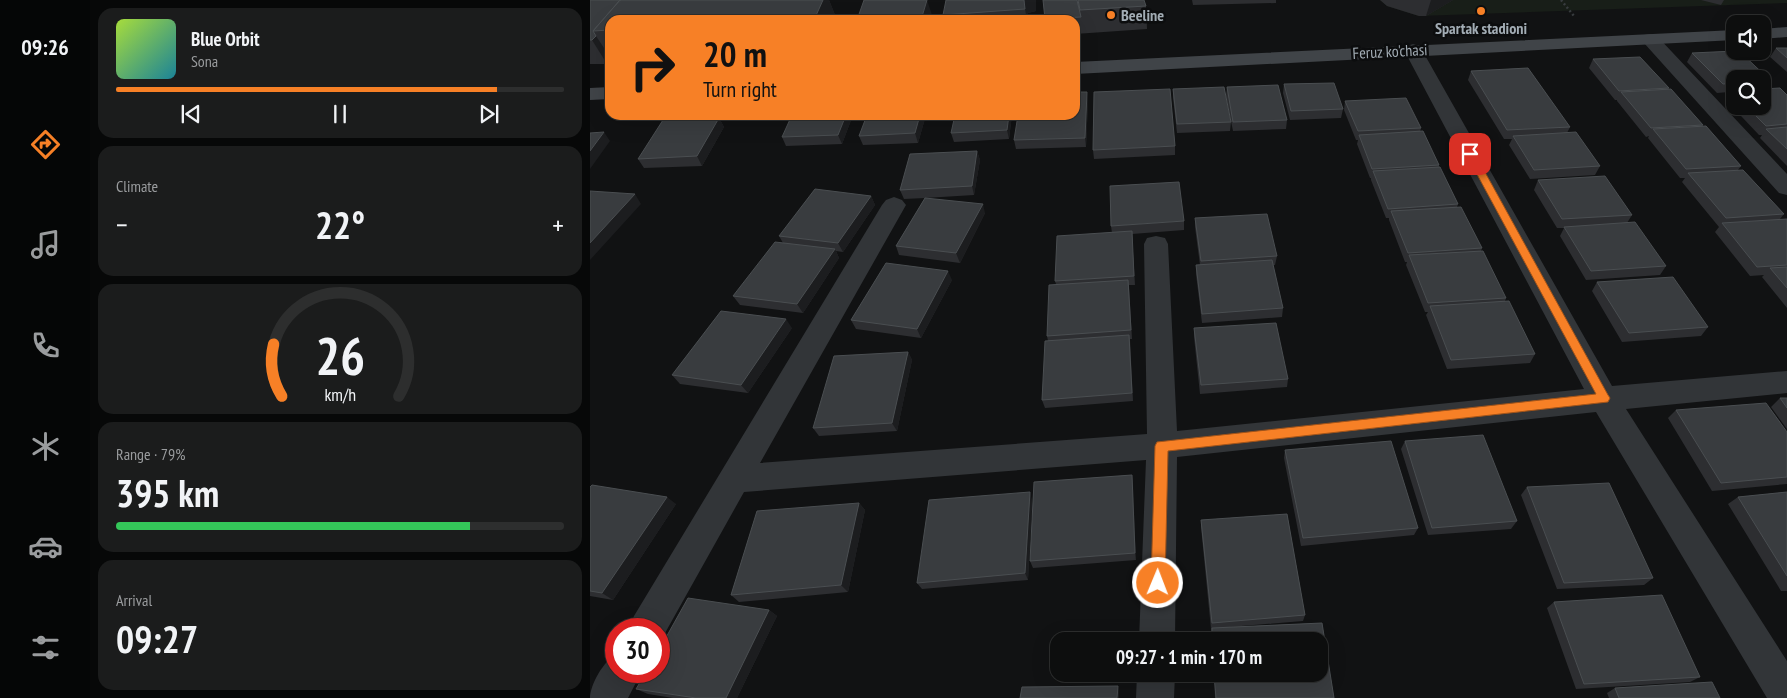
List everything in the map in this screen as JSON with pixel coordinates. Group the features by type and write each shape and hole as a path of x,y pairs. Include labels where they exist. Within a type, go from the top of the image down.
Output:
{"main road":[{"path":"1771,33 1787,32"},
{"name":"Feruz ko'chasi","path":"1080,68 1726,36"},
{"path":"590,94 605,93"}],"street":[{"path":"1650,40 1787,188"},
{"path":"1413,50 1604,398 1787,695"},
{"path":"653,618 894,205"},
{"path":"1156,244 1162,446 1157,632"},
{"path":"734,479 1162,446 1604,398 1787,382"},
{"path":"1155,698 1156,682"},
{"path":"607,698 616,683"}],"path":[{"path":"1561,0 1574,16"}],"shaded area":[{"name":"Spartak stadioni","path":"1380,0 1787,0 1787,3 1419,16 1387,6"}],"building":[{"path":"590,0 620,0 593,31 596,36 590,40"},
{"path":"620,0 823,0 816,15 607,15"},
{"path":"864,0 927,0 922,15 859,15"},
{"path":"946,0 1024,0 1025,9 943,15"},
{"path":"1043,0 1077,0 1081,17 1080,15 1045,15"},
{"path":"1078,0 1144,0 1146,6 1080,10"},
{"path":"605,17 605,30 593,31"},
{"path":"1776,48 1787,48 1787,58"},
{"path":"1726,52 1726,60 1749,60 1759,70 1726,70 1726,84 1723,84 1692,53"},
{"path":"1640,57 1669,88 1619,91 1593,59"},
{"path":"1528,68 1570,127 1507,130 1471,71"},
{"path":"1334,83 1343,109 1291,111 1284,84"},
{"path":"1278,85 1287,120 1233,122 1227,87"},
{"path":"1224,87 1231,122 1177,124 1173,89"},
{"path":"1771,88 1780,88 1787,95 1787,124 1766,126 1755,115 1771,115"},
{"path":"1170,89 1175,146 1093,150 1094,92"},
{"path":"1671,89 1703,125 1651,128 1621,92"},
{"path":"1080,92 1087,92 1085,138 1014,140 1017,120 1080,120"},
{"path":"1406,98 1421,128 1358,131 1345,101"},
{"path":"663,120 718,120 697,156 638,159"},
{"path":"790,120 844,120 838,135 782,137"},
{"path":"865,120 919,120 915,133 859,136"},
{"path":"954,120 1008,120 1007,130 951,133"},
{"path":"1706,126 1741,166 1686,169 1653,129"},
{"path":"1787,127 1787,149 1766,129"},
{"path":"1423,131 1439,165 1372,169 1359,135"},
{"path":"604,132 590,151 590,133"},
{"path":"1576,132 1600,166 1534,170 1513,136"},
{"path":"977,151 972,186 900,190 910,154"},
{"path":"1440,167 1458,204 1388,209 1373,171"},
{"path":"1743,170 1784,214 1726,218 1688,173"},
{"path":"1605,176 1632,215 1562,219 1538,180"},
{"path":"1179,182 1184,221 1111,226 1110,186"},
{"path":"815,189 871,196 838,243 779,236"},
{"path":"590,191 635,194 590,243"},
{"path":"925,198 983,204 956,253 896,246"},
{"path":"1461,207 1482,248 1408,253 1391,211"},
{"path":"1267,214 1277,256 1201,261 1195,218"},
{"path":"1787,219 1787,265 1757,267 1722,223"},
{"path":"1635,222 1666,266 1591,271 1564,227"},
{"path":"1132,231 1134,276 1055,281 1057,236"},
{"path":"775,242 835,249 797,304 733,296"},
{"path":"1483,251 1506,298 1428,303 1409,255"},
{"path":"1272,260 1283,308 1202,314 1196,265"},
{"path":"886,263 948,271 917,329 851,320"},
{"path":"1787,267 1787,288 1770,268"},
{"path":"1673,277 1708,327 1629,333 1597,282"},
{"path":"1128,280 1131,330 1047,336 1049,285"},
{"path":"1509,301 1535,354 1451,360 1430,306"},
{"path":"721,311 786,319 741,385 672,375"},
{"path":"1276,323 1288,379 1201,385 1194,328"},
{"path":"1129,335 1132,393 1042,400 1045,341"},
{"path":"908,352 892,423 813,428 834,356"},
{"path":"1780,398 1787,398 1787,408"},
{"path":"1766,403 1787,432 1787,477 1721,483 1676,410"},
{"path":"1483,435 1517,521 1432,528 1405,441"},
{"path":"1391,441 1418,528 1303,538 1285,450"},
{"path":"1132,475 1135,553 1030,561 1034,482"},
{"path":"1609,483 1653,578 1564,583 1527,487"},
{"path":"592,485 667,497 602,593 590,591 590,487"},
{"path":"1030,492 1025,573 917,583 929,500"},
{"path":"1787,492 1787,576 1738,497"},
{"path":"859,503 841,585 731,595 757,511"},
{"path":"1287,514 1305,615 1212,623 1201,520"},
{"path":"1662,595 1700,677 1584,684 1554,602"},
{"path":"688,598 769,610 726,698 696,698 636,689 640,683 670,683 670,630"},
{"path":"1322,623 1323,632 1212,632 1212,628"},
{"path":"1328,660 1334,698 1216,698 1215,682 1328,682"},
{"path":"1712,682 1720,698 1619,698 1615,688"},
{"path":"1118,686 1117,698 1020,698 1022,687"}],"place":[{"name":"Spartak stadioni","path":"1481,11"},
{"name":"Beeline","path":"1111,15"}],"route":[{"path":"1158,583 1162,446 1604,398 1470,154"}]}
